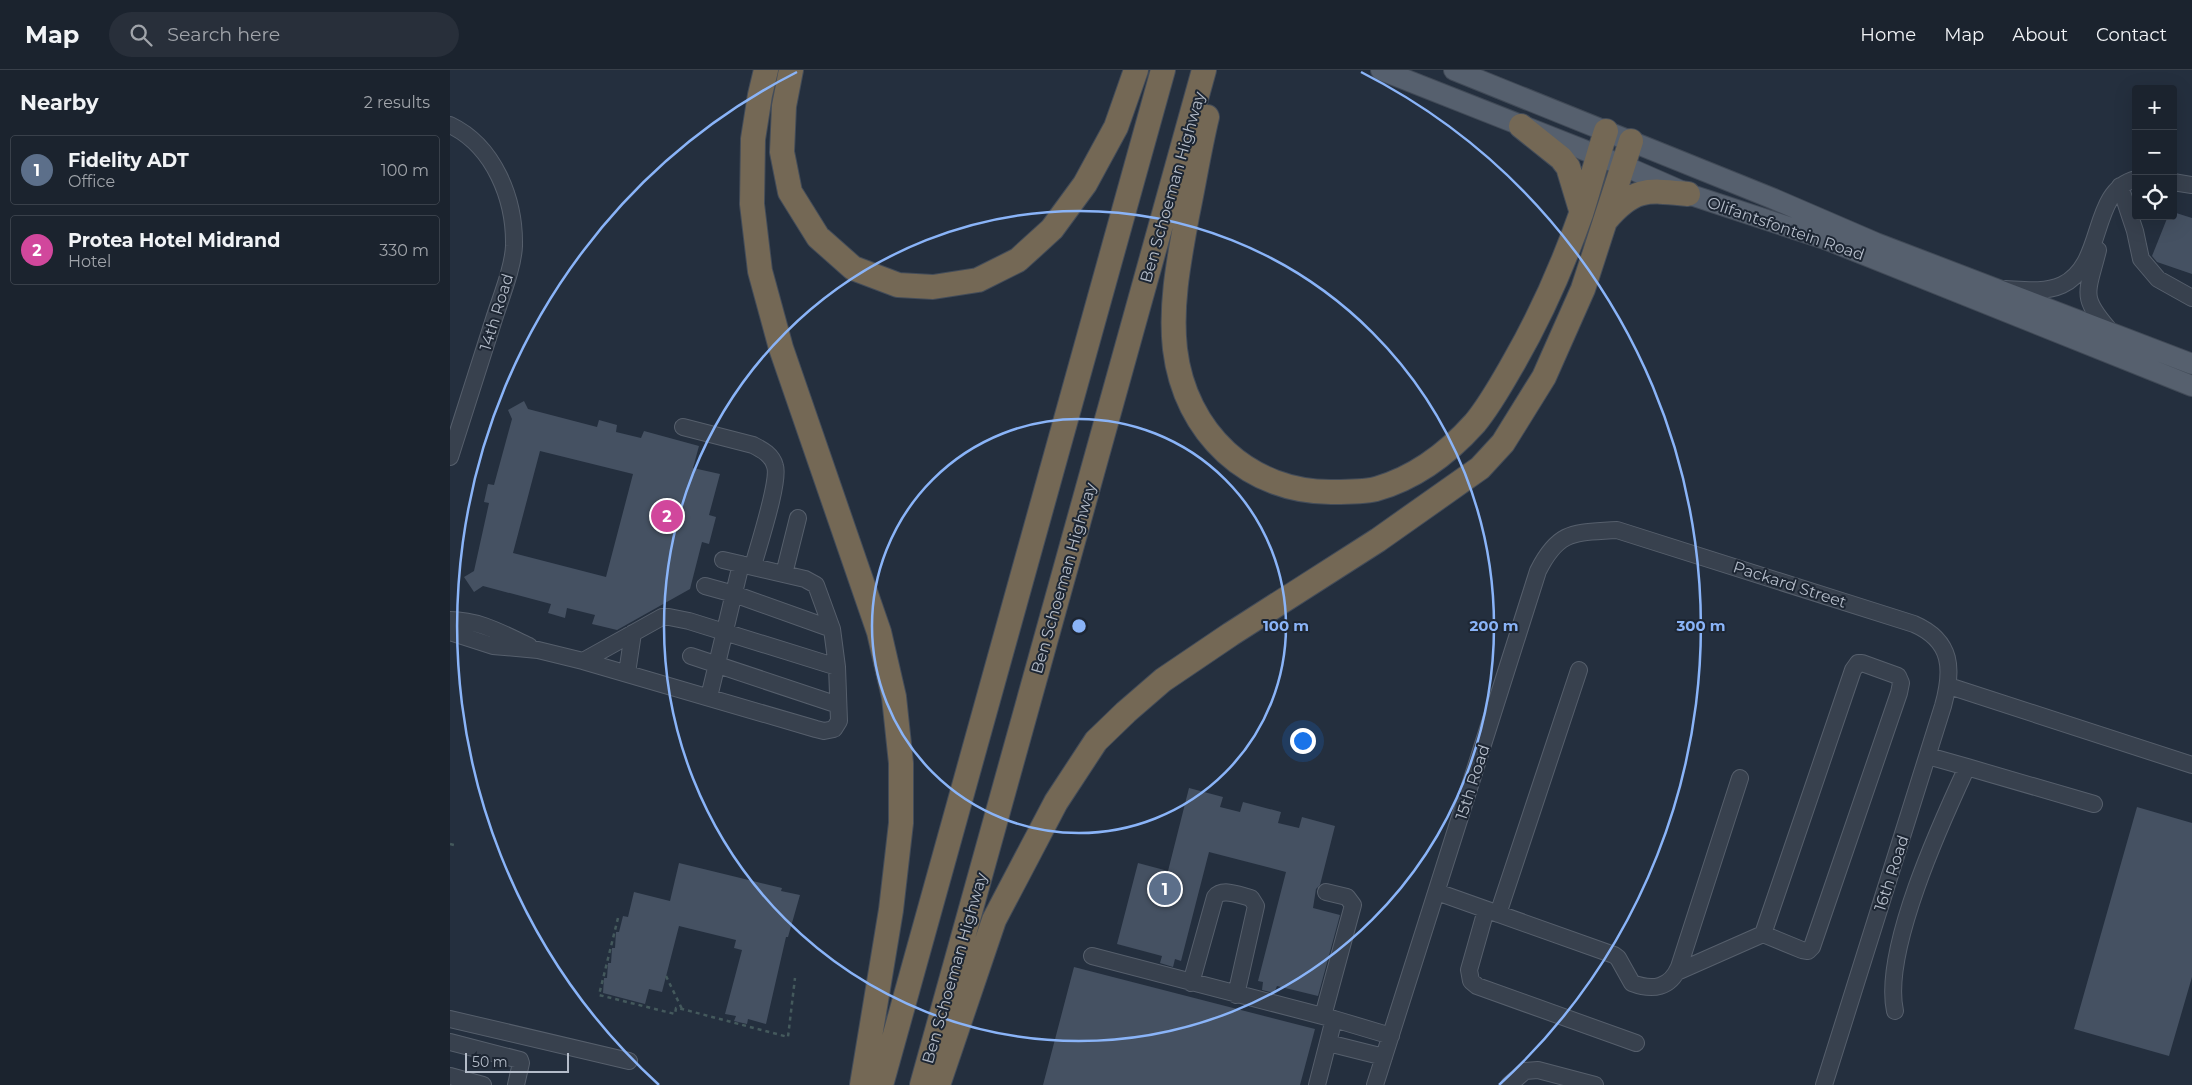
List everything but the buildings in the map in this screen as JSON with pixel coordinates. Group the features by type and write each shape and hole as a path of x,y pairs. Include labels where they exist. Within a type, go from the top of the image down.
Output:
{"highway":[{"path":"766,70 753,139 752,204 760,271 781,348 879,632 894,697 901,763 901,823 893,891 862,1085"},
{"path":"791,70 784,106 782,152 790,192 818,237 853,268 898,284 933,287 978,280 1018,260 1052,229 1085,184 1116,127 1136,70"},
{"path":"881,1085 1163,70"},
{"name":"Ben Schoeman Highway","path":"922,1085 1204,70"},
{"path":"1218,70 1202,138 1178,268 1174,306 1175,349 1180,375 1188,398 1202,426 1220,448 1242,466 1262,478 1286,487 1315,492 1376,489 1411,474 1444,454 1476,422 1498,390 1520,352 1553,287 1582,212 1606,131"},
{"path":"1521,126 1561,158 1568,167 1582,212"},
{"path":"938,1085 994,920 1056,802 1096,741 1163,680 1378,540 1480,468 1503,443 1544,377 1583,289 1631,141"},
{"path":"1605,222 1618,206 1636,194 1669,192 1688,194"}],"main road":[{"name":"Olifantsfontein Road","path":"1381,70 1622,165 1688,194 1825,239 2192,386"},
{"name":"Olifantsfontein Road","path":"1454,70 1774,199 1876,243 2192,364"}],"street":[{"name":"14th Road","path":"450,125 458,129 479,148 494,166 505,188 512,213 514,248 505,286 450,456"},
{"path":"1996,289 2041,290 2052,288 2071,280 2084,263 2108,202 2120,186 2132,181"},
{"path":"2177,183 2192,185"},
{"path":"2120,186 2135,231 2141,259 2158,279 2192,298"},
{"path":"2104,214 2098,250 2089,284 2088,300 2094,314 2112,333"},
{"path":"683,427 753,445 763,450 772,458 777,475 776,484 747,565 734,594 708,697"},
{"path":"784,574 798,518"},
{"name":"Packard Street","path":"1617,530 1914,624 1934,635 1948,660"},
{"name":"15th Road","path":"1375,1085 1538,571 1546,555 1555,544 1579,532 1617,530"},
{"path":"450,632 493,646 538,650 583,661 824,731 834,729 838,724 837,667 832,628 816,585 806,579 723,560"},
{"path":"705,586 734,594 832,628"},
{"path":"583,661 665,617 683,619 837,667"},
{"path":"450,620 471,621 485,625 538,650"},
{"path":"627,673 633,633"},
{"path":"691,656 718,663 838,706"},
{"name":"16th Road","path":"1824,1085 1949,686 1948,660"},
{"path":"1677,972 1762,934 1802,950 1808,951 1812,948 1899,693 1901,683 1898,676 1862,663 1858,663 1853,670 1762,934"},
{"path":"1579,670 1492,912 1469,970 1471,980 1478,986 1636,1043"},
{"path":"1949,686 2192,765"},
{"path":"1928,756 2094,804"},
{"path":"1895,1011 1893,994 1894,969 1912,903 1946,813 1967,767"},
{"path":"1437,892 1614,955 1618,958 1632,983 1650,986 1666,984 1672,981 1677,972 1740,778"},
{"path":"1191,983 1215,897 1218,893 1223,892 1251,898 1256,906 1236,995"},
{"path":"1317,1085 1328,1043 1328,1018 1353,905 1347,897 1326,892"},
{"path":"1092,956 1390,1036"},
{"path":"450,1019 629,1061"},
{"path":"450,1042 520,1060 522,1063 516,1085"},
{"path":"1328,1043 1384,1057"},
{"path":"1509,1085 1525,1071 1538,1070 1594,1085"},
{"path":"450,1076 483,1085"}],"path":[{"path":"618,918 599,995 675,1014 676,1008 788,1037 795,978"},
{"path":"666,976 682,1010"}],"place":[{"name":"Protea Hotel Midrand","path":"667,516"},
{"name":"Fidelity ADT","path":"1165,889"}]}
